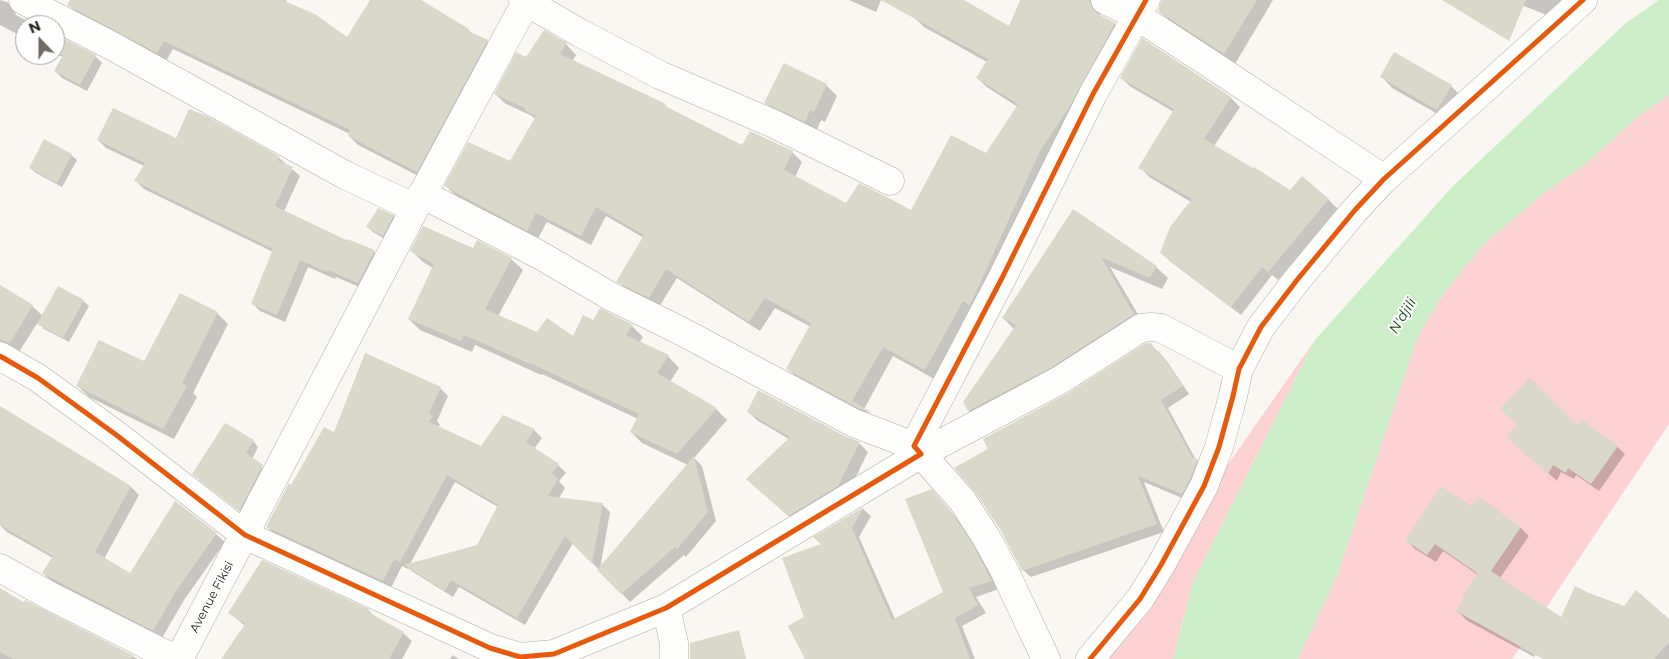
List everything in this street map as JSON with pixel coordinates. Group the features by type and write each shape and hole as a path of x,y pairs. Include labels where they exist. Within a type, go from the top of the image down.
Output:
{"street":[{"path":"23,0 112,46 345,175 418,201 538,254 610,296 712,347 854,423 918,450 962,500 986,537 1007,576 1046,659"},
{"path":"1105,0 1142,8 1261,96 1384,179"},
{"path":"1090,659 1140,599 1161,565 1204,486 1219,447 1234,396 1239,369 1261,327 1355,210 1384,179 1584,0"},
{"path":"526,1 580,33 660,75 774,124 890,181"},
{"name":"Avenue Fikisi","path":"177,659 245,534 418,201 526,1"},
{"path":"918,450 1093,94 1142,8"},
{"path":"0,356 38,378 115,434 245,534 490,648 520,657 554,656 666,608 918,450 1060,380 1142,328 1161,328 1239,369"},
{"path":"0,568 52,597 177,659"},
{"path":"666,608 674,643 674,659"}],"shaded area":[{"path":"1669,95 1669,424 1512,659 1298,659 1337,576 1417,339 1441,297 1481,247 1540,196 1583,166 1639,116"},
{"path":"1315,340 1193,582 1173,659 1092,659"}],"water":[{"name":"N'djili","path":"1659,0 1669,0 1669,95 1639,116 1583,166 1540,196 1481,247 1441,297 1417,339 1337,576 1298,659 1173,659 1193,582 1315,340 1453,186 1626,23"}],"building":[{"path":"70,0 282,0 315,14 347,37 370,0 421,0 469,29 468,31 488,40 417,172 348,136 350,130 164,41 157,53 67,5"},
{"path":"881,0 964,0 1009,26 1020,0 1090,0 1092,8 1098,14 1115,23 1070,106 1040,151 970,305 963,301 925,370 883,347 852,401 873,413 860,409 786,369 811,323 765,298 749,322 666,269 649,298 616,282 644,235 596,207 581,236 536,213 527,231 444,186 468,142 510,161 536,116 524,110 525,108 494,94 516,52 526,57 544,30 567,43 560,54 666,104 665,106 742,145 750,131 793,151 784,170 846,203 859,183 911,210 951,135 986,153 1018,104 976,78 988,59"},
{"path":"1162,0 1257,0 1224,54 1158,11"},
{"path":"1442,0 1526,0 1509,41"},
{"path":"1142,38 1231,97 1204,139 1290,190 1302,176 1329,199 1268,272 1262,267 1231,307 1160,253 1170,227 1192,199 1138,168 1174,109 1120,78"},
{"path":"65,39 96,55 80,85 54,71 57,65 65,65"},
{"path":"1394,52 1452,85 1437,110 1380,77"},
{"path":"784,63 827,84 814,112 810,110 805,122 764,103"},
{"path":"113,108 176,138 189,109 207,116 279,156 277,160 293,167 275,206 346,240 375,250 358,283 300,260 277,315 251,304 273,249 134,181 145,163 97,140"},
{"path":"44,139 72,154 57,183 29,168"},
{"path":"378,208 394,215 383,236 366,227"},
{"path":"1073,209 1157,266 1150,278 1101,257 1134,314 1052,367 968,411 963,402 1016,325 1002,318"},
{"path":"423,226 473,248 477,240 512,258 485,309 537,332 547,318 573,336 583,315 593,320 600,308 633,325 626,335 669,355 657,373 717,408 677,454 630,432 639,414 530,363 464,335 461,341 408,319 434,264 410,251"},
{"path":"0,285 33,305 10,343 0,340"},
{"path":"58,286 84,300 63,338 37,324"},
{"path":"180,293 218,312 182,383 187,386 163,429 76,386 99,340 144,361"},
{"path":"1146,343 1151,343 1156,352 1159,351 1183,386 1161,400 1192,457 1198,459 1182,494 1138,476 1157,524 1022,571 1000,529 975,492 954,468 988,449 983,439 1068,393"},
{"path":"365,353 441,387 429,413 433,416 429,422 481,446 503,415 535,429 526,442 559,464 552,473 558,479 548,496 603,503 592,564 565,536 517,618 451,580 445,591 404,565 477,545 498,505 447,475 400,562 394,559 383,581 266,527 289,483 291,485 324,427 334,432"},
{"path":"1530,378 1577,425 1581,419 1618,446 1591,484 1568,468 1566,473 1553,465 1548,474 1506,437 1517,425 1500,409"},
{"path":"758,390 860,442 838,486 788,516 746,479 790,437 747,412"},
{"path":"0,406 131,486 95,552 130,573 175,501 217,533 176,591 153,631 42,573 53,556 0,525"},
{"path":"225,423 254,440 246,453 263,465 239,511 192,474"},
{"path":"694,456 708,512 677,549 675,547 621,594 597,570"},
{"path":"1441,486 1471,506 1478,496 1521,527 1491,571 1561,617 1575,586 1624,606 1636,590 1669,619 1669,642 1654,659 1543,659 1456,611 1464,598 1462,597 1477,573 1435,544 1427,555 1405,540"},
{"path":"932,489 950,510 973,545 992,581 969,588 978,605 955,618 970,659 805,659 788,626 804,617 782,558 821,544 813,537 864,507 852,528 892,620 943,592 905,499"},
{"path":"262,560 369,609 368,612 404,632 389,659 221,659 245,624 228,613"},
{"path":"0,588 23,602 25,600 134,656 131,659 13,659 0,652"},
{"path":"739,630 746,659 690,659 690,643"}],"cycle path":[{"path":"0,356 38,378 115,434 245,535 490,648 520,657 554,654 666,608 921,454 914,446 1002,278 1093,94 1146,0"},
{"path":"1090,659 1140,599 1161,565 1204,486 1219,447 1239,369 1261,327 1355,210 1384,179 1583,0"}]}
